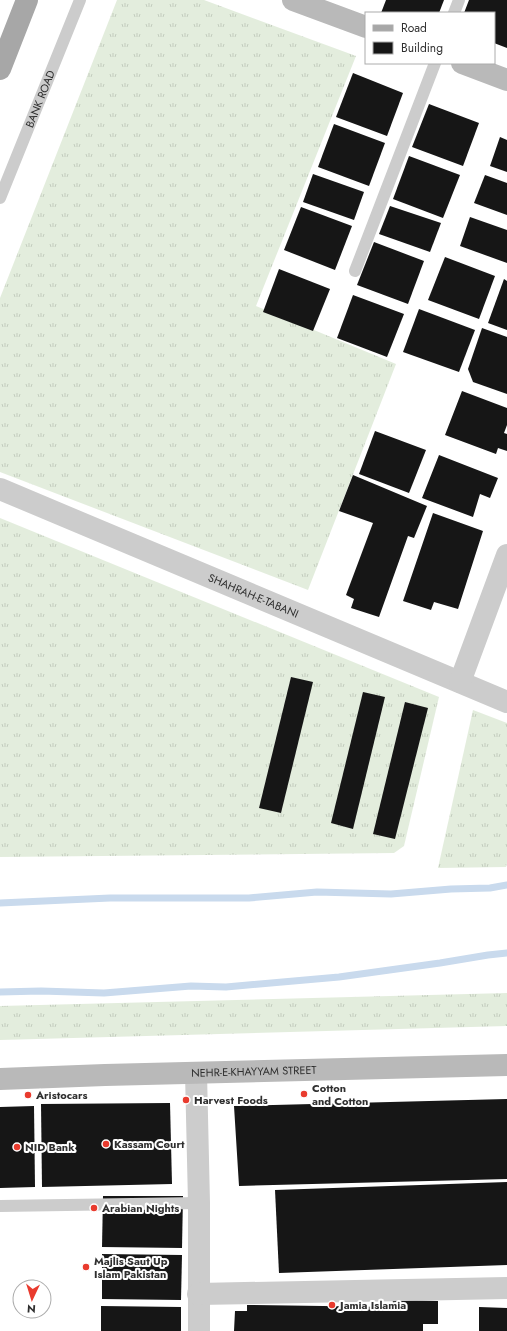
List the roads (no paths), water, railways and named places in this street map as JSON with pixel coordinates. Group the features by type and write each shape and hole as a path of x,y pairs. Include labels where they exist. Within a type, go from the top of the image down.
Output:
{"main road":[{"path":"0,69 27,0"}],"street":[{"path":"293,0 365,27"},
{"path":"465,64 507,80"},
{"name":"SHAHRAH-E-TABANI","path":"0,489 507,702"},
{"path":"460,682 507,555"},
{"name":"NEHR-E-KHAYYAM STREET","path":"0,1079 507,1065"},
{"path":"196,1073 199,1203 199,1331"},
{"path":"198,1294 507,1288"}],"lane":[{"name":"BANK ROAD","path":"0,198 80,0"},
{"path":"454,12 459,0"},
{"path":"355,271 435,64"},
{"path":"0,1206 199,1203"}],"waterway":[{"path":"0,903 110,898 249,898 317,892 391,894 451,889 490,888 507,885"},
{"path":"0,992 41,991 104,993 191,986 226,987 339,977 507,953"}],"place":[{"name":"Cotton and Cotton","path":"304,1094"},
{"name":"Aristocars","path":"28,1095"},
{"name":"Harvest Foods","path":"186,1100"},
{"name":"Kassam Court","path":"106,1144"},
{"name":"NID Bank","path":"17,1147"},
{"name":"Arabian Nights","path":"94,1208"},
{"name":"Majlis Saut Up Islam Pakistan","path":"86,1267"},
{"name":"Jamia Islamia","path":"332,1305"}]}
